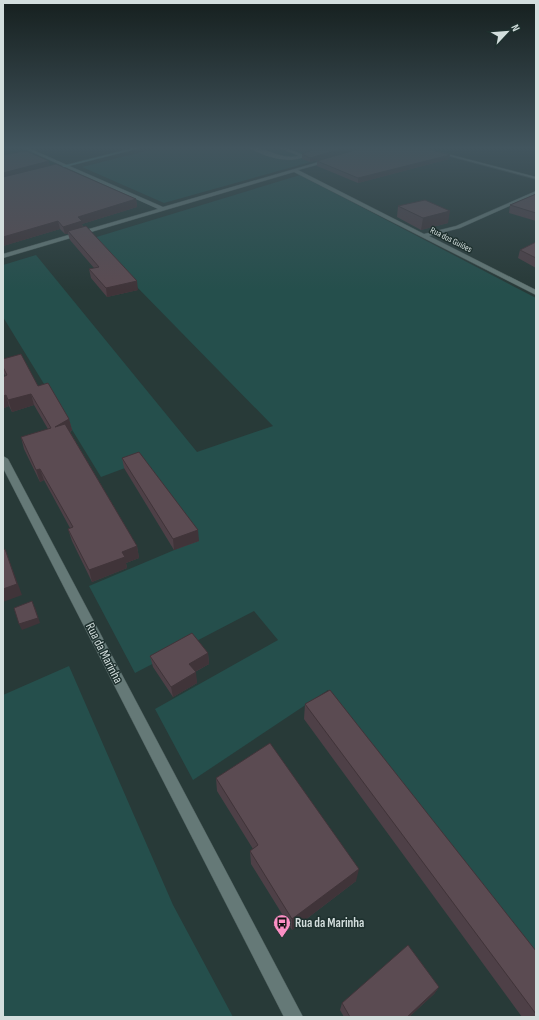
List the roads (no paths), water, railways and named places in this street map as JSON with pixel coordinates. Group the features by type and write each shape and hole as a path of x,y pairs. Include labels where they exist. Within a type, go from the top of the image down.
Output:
{"street":[{"path":"131,195 163,209"},
{"path":"3,256 211,195"},
{"name":"Rua dos Guiões","path":"342,195 536,293"},
{"path":"423,236 458,227 530,195"},
{"path":"524,287 536,283"},
{"name":"Rua da Marinha","path":"3,458 294,1017"}],"place":[{"name":"Rua da Marinha","path":"282,938"}]}
